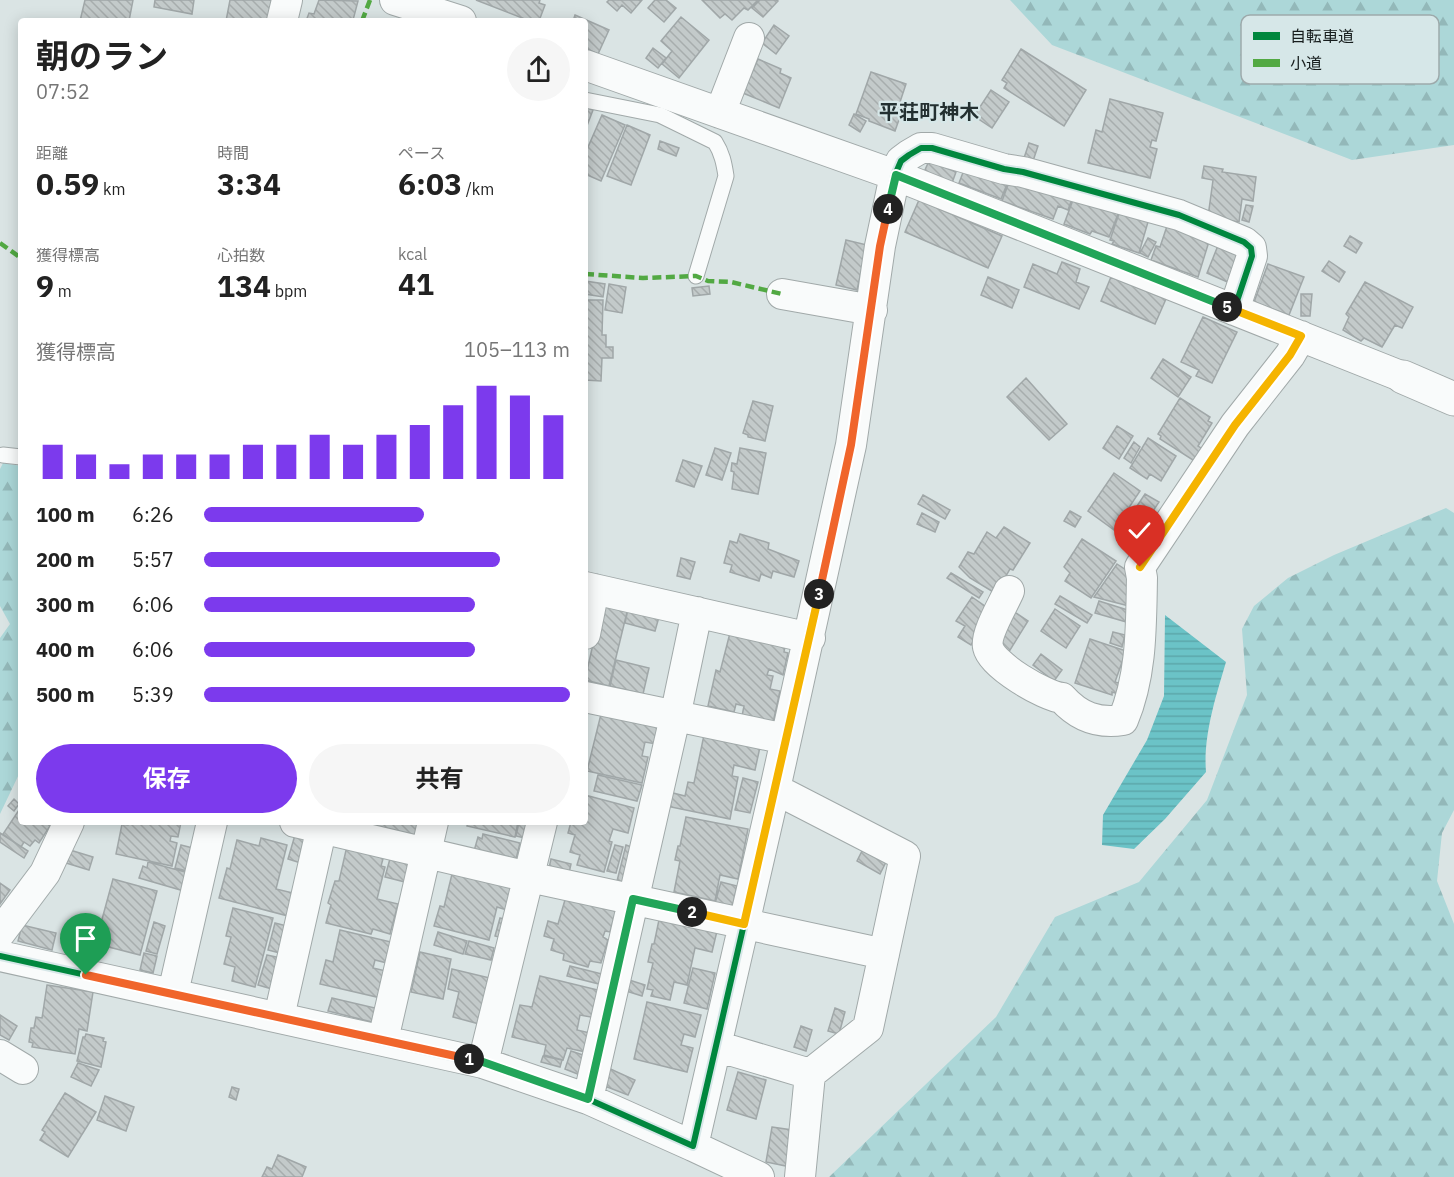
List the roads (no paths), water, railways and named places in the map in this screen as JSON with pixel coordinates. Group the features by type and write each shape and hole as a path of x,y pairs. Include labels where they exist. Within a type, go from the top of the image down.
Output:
{"street":[{"path":"283,18 287,0"},
{"path":"395,0 450,12"},
{"path":"720,113 749,38"},
{"path":"588,66 896,175 1454,399"},
{"path":"693,1146 776,789 851,445 880,246 901,161 921,148 933,148 1179,215 1244,242 1251,248 1252,256 1234,310"},
{"path":"782,294 872,310"},
{"path":"1009,591 990,632 988,646 994,659 1004,668 1052,697 1062,698 1074,712 1106,723 1123,720 1133,697 1140,649 1142,578 1140,567 1235,425 1290,355 1301,336"},
{"path":"589,588 810,638"},
{"path":"588,1099 697,612"},
{"path":"588,698 786,739"},
{"path":"776,789 905,855 868,1028 810,1074 800,1177"},
{"path":"0,933 45,873 68,825"},
{"path":"173,993 211,825"},
{"path":"279,1017 313,825"},
{"path":"317,825 529,877 884,954"},
{"path":"382,1040 432,825"},
{"path":"483,1062 541,825"},
{"path":"0,956 483,1062 588,1099 759,1177"},
{"path":"716,1046 810,1074"}],"lane":[{"path":"588,101 660,115 715,142 720,150 726,176 696,276"},
{"path":"3,455 18,457"}],"water":[{"path":"1165,615 1226,662 1208,730 1206,772 1165,819 1134,849 1102,845 1103,815 1147,740 1164,696"}],"district":[{"name":"平荘町神木","path":"929,112"}]}
